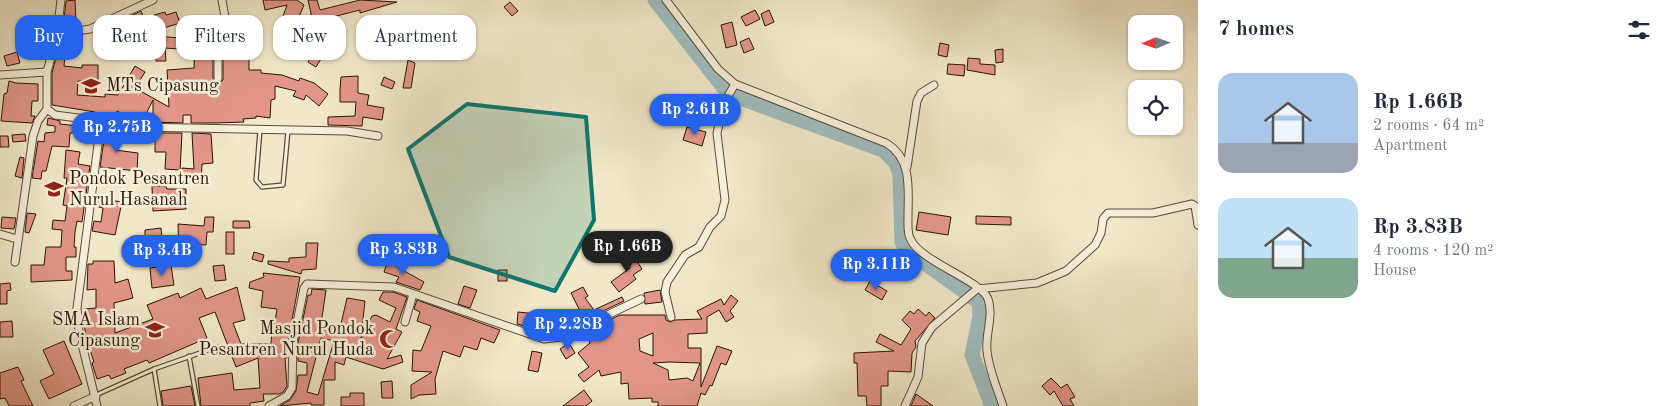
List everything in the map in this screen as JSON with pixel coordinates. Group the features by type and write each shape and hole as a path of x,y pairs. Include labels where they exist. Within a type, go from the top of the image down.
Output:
{"street":[{"path":"59,15 61,0"},
{"path":"83,30 90,29 153,0"},
{"path":"218,78 218,36 225,17 222,0"},
{"path":"666,0 718,69 734,85 886,143 900,154 907,168"},
{"path":"15,262 33,136 38,121 47,109 47,72 50,60"},
{"path":"0,75 47,72"},
{"path":"671,317 665,292 667,282 685,255 699,247 710,227 722,216 726,200 717,133 728,96 734,85"},
{"path":"934,85 920,93 916,101 907,168 908,234 913,245 988,297 990,304 987,350 991,371 1003,406"},
{"path":"47,109 55,115 136,127 346,131 378,136"},
{"path":"98,406 80,332 77,308 101,121"},
{"path":"905,406 909,402 918,377 922,343 932,327 978,289 1037,283 1066,270 1095,245 1103,219 1108,213 1153,213 1192,204 1195,206 1198,226"},
{"path":"0,234 17,239"},
{"path":"269,406 286,396 292,388 293,342 304,288 307,284 388,286 544,339 561,338 641,299"},
{"path":"405,322 413,294"},
{"path":"74,406 96,396"}],"lane":[{"path":"260,129 256,180 262,187 283,185 288,130"},
{"path":"96,396 154,369 217,347"},
{"path":"189,356 198,406"},
{"path":"154,369 160,406"}],"highlighted area":[{"path":"467,104 586,117 594,220 555,291 449,257 408,149"}],"building":[{"path":"75,0 76,15 65,15 66,1"},
{"path":"263,0 297,0 304,5 300,15 283,15 287,5 265,10"},
{"path":"308,0 317,0 320,10 360,0 397,2 360,13 360,10 340,15 311,15"},
{"path":"510,2 518,11 512,16 504,7"},
{"path":"755,10 760,19 746,26 741,17"},
{"path":"769,10 774,22 765,26 761,14"},
{"path":"141,11 143,15 133,15"},
{"path":"165,12 166,15 154,15"},
{"path":"176,12 176,24 166,27 166,15"},
{"path":"732,22 737,45 726,48 721,25"},
{"path":"166,37 176,38 176,49 166,48"},
{"path":"749,38 754,49 744,53 740,42"},
{"path":"940,43 949,45 947,57 938,55"},
{"path":"1003,49 1003,62 996,63 995,50"},
{"path":"15,53 15,60 19,60 20,63 7,66 4,56"},
{"path":"968,58 980,59 980,64 995,65 995,75 967,70"},
{"path":"55,60 65,60 64,66 82,68 82,65 98,65 98,82 78,81 77,95 105,97 105,94 118,95 135,66 145,72 135,88 169,107 167,70 194,68 194,60 213,60 213,78 218,83 223,80 223,60 249,60 249,70 261,70 261,73 282,75 299,81 300,78 314,83 328,94 319,106 306,95 304,100 293,96 296,91 275,86 275,99 271,100 270,118 256,116 256,118 243,119 244,122 191,123 191,115 183,115 183,123 153,122 153,100 142,122 136,122 117,111 116,118 95,115 95,112 52,105 52,73"},
{"path":"309,60 320,60 316,67 308,62"},
{"path":"408,60 415,63 411,88 403,88"},
{"path":"948,64 965,65 964,76 947,74"},
{"path":"358,76 358,93 369,95 367,105 384,108 382,120 363,117 362,126 328,125 328,117 355,116 356,102 340,102 340,89 341,77"},
{"path":"384,77 395,82 392,89 381,85"},
{"path":"9,81 38,84 38,101 32,101 31,116 35,116 32,123 1,121 4,94 7,93"},
{"path":"48,118 60,121 60,124 79,126 78,133 70,133 69,147 52,146 46,171 42,171 41,179 32,178 38,141 44,142 45,133 55,132 55,126 47,125"},
{"path":"106,127 117,129 115,150 138,153 137,171 100,167"},
{"path":"687,127 706,132 702,146 683,140"},
{"path":"155,133 182,133 180,170 165,169 166,152 155,152"},
{"path":"192,133 211,134 213,163 202,164 201,183 181,182 182,168 194,169"},
{"path":"25,134 26,141 13,142 12,135"},
{"path":"0,136 8,136 9,147 0,147"},
{"path":"66,150 80,152 78,164 90,166 82,222 77,221 75,232 74,247 76,247 76,257 66,257 66,271 72,271 72,280 31,282 31,265 44,265 46,247 61,247 62,230 52,229 53,220 65,221 67,206 63,205 67,178 64,178"},
{"path":"20,157 24,158 22,178 15,176"},
{"path":"152,186 166,186 167,189 186,189 186,209 153,211"},
{"path":"96,198 122,202 115,235 92,231 94,221 101,222 103,208 95,206"},
{"path":"919,212 951,217 948,235 916,230"},
{"path":"27,213 36,214 29,233 25,232"},
{"path":"976,216 1011,217 1011,225 976,224"},
{"path":"2,217 16,218 14,229 1,228"},
{"path":"205,217 214,217 213,232 207,232 206,245 186,244 186,259 179,260 178,224 204,226"},
{"path":"233,221 249,221 250,228 233,228"},
{"path":"161,228 162,238 145,239 145,230"},
{"path":"226,232 234,232 234,254 226,254"},
{"path":"306,243 318,243 316,269 302,270 301,274 268,264 268,261 289,262 289,258 306,257"},
{"path":"628,248 642,269 633,275 636,279 619,292 611,282 630,268 625,250"},
{"path":"254,252 264,255 262,262 252,259"},
{"path":"388,260 398,264 397,267 424,282 420,290 396,282 399,277 384,272"},
{"path":"93,261 114,261 115,283 128,279 133,298 114,303 115,333 153,319 147,305 178,293 180,298 201,288 206,299 237,287 245,320 233,323 241,344 271,344 272,328 274,328 277,309 261,307 263,291 249,288 250,282 264,277 263,273 300,277 288,341 287,358 285,358 287,386 283,392 279,394 263,394 264,401 250,403 250,406 201,406 198,378 232,373 234,390 260,388 258,358 236,367 215,312 199,318 207,338 149,363 147,360 124,369 126,373 111,379 109,375 97,379 84,322 86,322 85,309 96,308 96,289 87,290 88,264 93,264"},
{"path":"171,265 174,285 152,288 150,268"},
{"path":"224,265 226,280 215,281 213,266"},
{"path":"498,270 507,270 507,281 498,281"},
{"path":"870,281 887,291 882,300 865,290"},
{"path":"10,283 11,290 7,291 7,304 0,304 0,284"},
{"path":"464,286 477,290 470,308 458,304"},
{"path":"583,287 588,296 585,298 594,310 622,297 624,301 584,320 583,317 575,323 569,315 579,309 571,293"},
{"path":"312,289 326,290 321,324 340,328 347,298 365,301 361,338 372,316 376,315 390,322 396,308 379,300 383,292 393,292 407,297 396,329 402,332 387,359 401,355 403,362 383,369 346,357 344,365 335,362 335,380 324,380 324,405 311,405 311,403 280,406 290,400 296,391 298,375 307,375 307,363 298,361 298,343 308,295 311,295","holes":["321,338 334,341 318,395 307,392"]},
{"path":"660,290 662,302 645,304 644,293"},
{"path":"731,295 738,301 730,311 734,317 726,322 719,310 707,317 707,333 688,334 688,348 701,348 701,387 717,346 732,351 726,365 721,363 712,386 710,385 705,395 701,393 697,406 658,406 658,402 652,402 652,398 629,399 628,383 621,384 621,372 601,376 599,370 584,382 578,375 589,367 578,353 590,343 588,330 620,315 665,315 666,320 670,322 675,320 702,319 697,311 721,299 724,305","holes":["653,333 653,356 640,351 639,339","653,363 700,363 693,381 687,378 669,380 668,370"]},
{"path":"417,300 500,330 494,343 481,338 477,350 464,346 460,357 443,351 435,379 436,394 419,395 411,399 411,385 432,372 412,371 413,350 421,351 431,326 417,321 420,312 414,309"},
{"path":"918,309 926,316 929,312 935,318 915,341 916,347 912,353 911,372 888,371 888,386 881,386 881,406 867,406 866,396 858,396 857,363 854,363 854,353 894,351 876,342 880,334 901,345 911,329 902,320 910,311 914,314"},
{"path":"518,312 537,314 536,329 517,324"},
{"path":"12,321 13,337 0,337 0,322"},
{"path":"538,324 549,324 549,333 538,331"},
{"path":"64,341 82,384 49,399 40,381 54,374 43,350"},
{"path":"569,343 575,353 566,359 560,349"},
{"path":"532,351 542,353 538,372 528,370"},
{"path":"18,367 24,380 21,381 33,406 9,406 5,398 0,399 0,373"},
{"path":"1051,378 1061,388 1067,384 1075,397 1070,399 1074,406 1063,406 1054,391 1050,395 1042,386"},
{"path":"392,381 393,398 382,398 381,382"},
{"path":"191,386 195,406 163,406 161,391"},
{"path":"584,390 592,401 586,406 563,406"},
{"path":"350,393 364,393 364,406 341,406 341,397 350,397"},
{"path":"916,394 933,406 911,406"}],"waterway":[{"path":"655,0 723,87 743,99 883,150 896,163 900,175 902,242 906,250 979,302 980,316 972,355 992,406"}],"place":[{"name":"MTs Cipasung","path":"91,86"},
{"name":"Pondok Pesantren Nurul Hasanah","path":"54,189"},
{"name":"SMA Islam Cipasung","path":"155,330"},
{"name":"Masjid Pondok Pesantren Nurul Huda","path":"389,339"}]}
